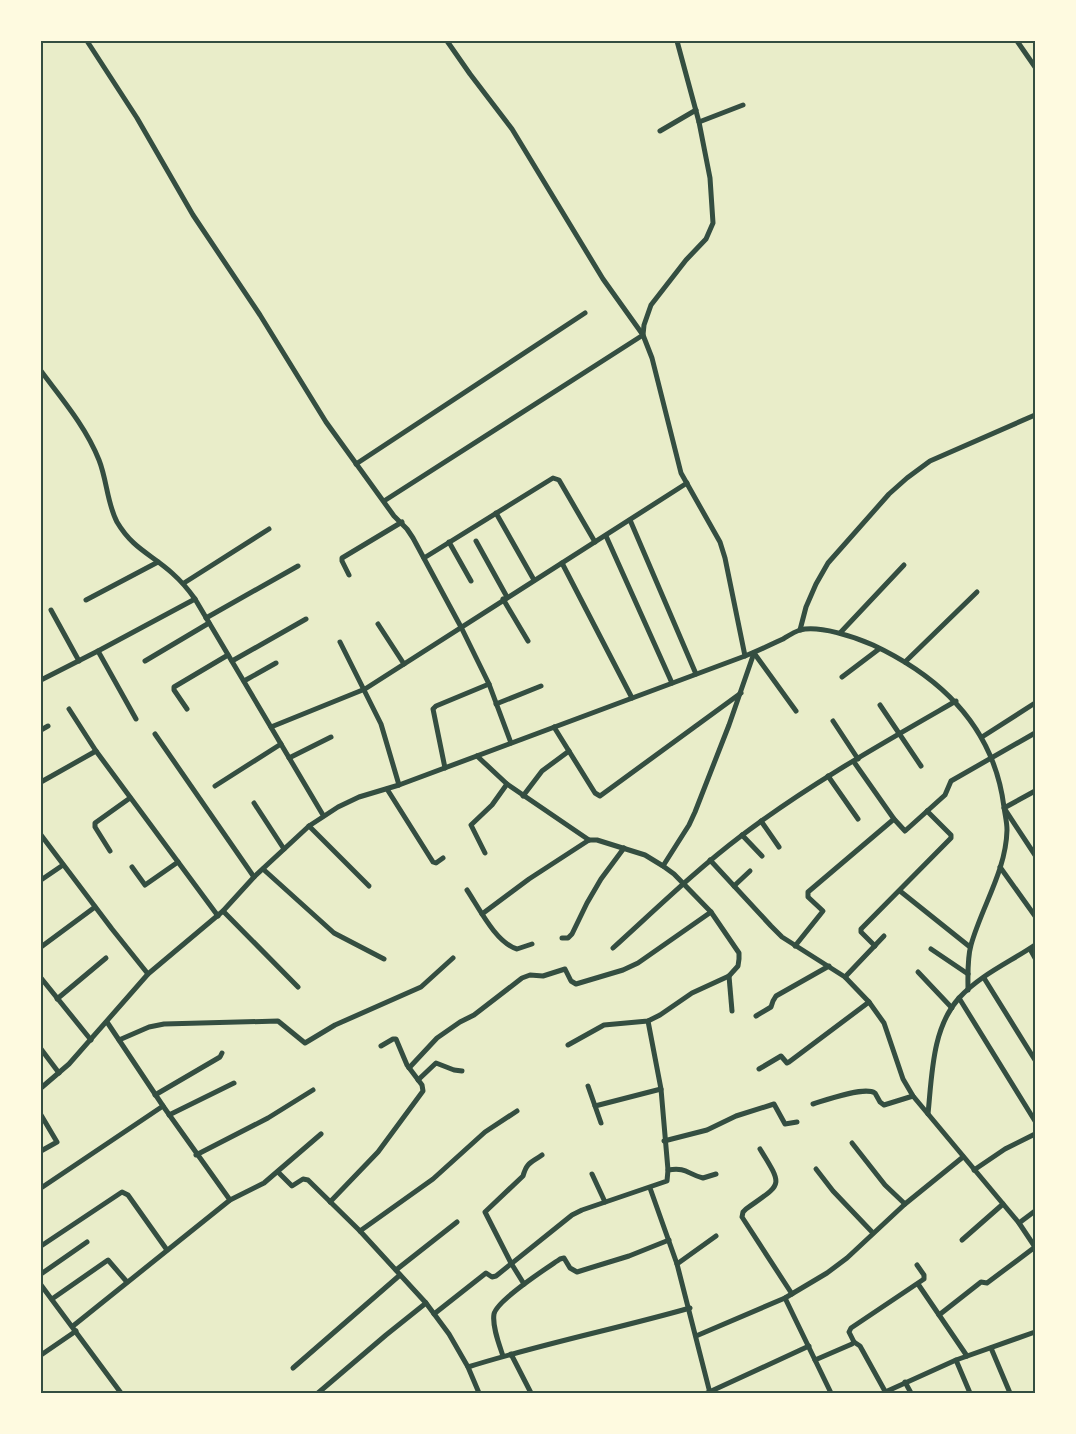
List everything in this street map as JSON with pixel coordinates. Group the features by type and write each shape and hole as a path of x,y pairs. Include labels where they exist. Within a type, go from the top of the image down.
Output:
{"street":[{"path":"87,41 137,118 193,215 260,315 326,422 394,516 402,522 424,558 489,684 511,743"},
{"path":"447,41 512,129 603,279 643,335 652,358 682,473 720,542 745,656"},
{"path":"384,501 643,335 646,316 651,305 674,275 706,239 713,223 710,178 699,122 677,41"},
{"path":"1017,41 1032,58 1035,67"},
{"path":"699,122 743,105"},
{"path":"660,131 696,110"},
{"path":"356,464 585,313"},
{"path":"41,371 90,441 100,462 110,503 117,521 141,551 184,583 208,620 323,815"},
{"path":"800,630 806,606 828,564 858,528 901,483 930,461 1035,415"},
{"path":"424,558 553,478 559,480 595,542"},
{"path":"271,727 365,689 687,483"},
{"path":"496,513 534,580"},
{"path":"630,520 696,674"},
{"path":"349,575 342,558 402,522"},
{"path":"184,583 269,529"},
{"path":"606,536 672,683"},
{"path":"476,541 528,641"},
{"path":"449,542 471,580"},
{"path":"86,600 158,562"},
{"path":"562,563 632,698"},
{"path":"840,633 904,565"},
{"path":"145,661 208,620 298,566"},
{"path":"904,662 977,592"},
{"path":"41,680 98,652 195,599"},
{"path":"52,610 79,661"},
{"path":"232,661 306,619"},
{"path":"378,624 404,664"},
{"path":"41,1088 60,1073 91,1040 148,974 223,912 254,877 308,826 323,815 359,797 399,785 745,656 800,630 840,633 880,648 904,662 932,681 956,701 971,719 992,758 998,775 1004,808 1007,828 1006,848 970,947 968,990"},
{"path":"340,642 381,724 399,785"},
{"path":"842,678 880,648"},
{"path":"98,652 136,719"},
{"path":"664,866 692,819 741,693 754,652"},
{"path":"754,652 796,711"},
{"path":"187,709 174,690 174,687 228,655"},
{"path":"244,681 276,663"},
{"path":"445,768 433,709 436,706 489,684"},
{"path":"496,704 541,686"},
{"path":"554,727 596,793 600,796 741,693"},
{"path":"613,948 710,860 761,821 828,776 956,701"},
{"path":"982,737 1035,703"},
{"path":"880,705 921,766"},
{"path":"69,709 96,751 218,916"},
{"path":"833,721 894,819 905,831 947,793 949,783 1035,733"},
{"path":"41,730 48,726"},
{"path":"155,734 254,877"},
{"path":"290,758 331,737"},
{"path":"215,786 281,744"},
{"path":"41,782 96,751"},
{"path":"522,796 542,771 569,751"},
{"path":"477,756 522,796 589,840 600,840 645,855 664,866 711,912 739,953 738,966 729,976 692,993 660,1015 648,1021 604,1025 568,1045"},
{"path":"828,776 858,819"},
{"path":"486,853 471,825 492,805 507,784"},
{"path":"386,789 433,862 436,863 443,858"},
{"path":"1004,808 1035,791"},
{"path":"110,851 95,827 95,823 130,798"},
{"path":"254,803 284,849"},
{"path":"1004,808 1035,855"},
{"path":"875,946 860,930 952,838 927,811"},
{"path":"795,946 823,911 808,897 808,892 894,819"},
{"path":"761,821 779,847"},
{"path":"308,826 369,886"},
{"path":"41,835 148,974"},
{"path":"742,835 762,856"},
{"path":"482,914 589,840"},
{"path":"562,938 568,938 572,934 601,879 624,848"},
{"path":"710,860 771,926 795,946 845,977 869,1002 884,1023 903,1079 913,1096 1019,1223 1035,1247 987,1283 981,1282 938,1315"},
{"path":"132,867 145,884 178,862"},
{"path":"41,880 64,865"},
{"path":"1000,867 1035,916"},
{"path":"263,869 334,933 384,959"},
{"path":"734,886 750,871"},
{"path":"467,890 482,914 504,942 517,949 532,944"},
{"path":"900,891 970,947"},
{"path":"41,947 95,907"},
{"path":"223,912 298,987"},
{"path":"409,1068 437,1038 474,1015 522,978 530,975 543,976 565,969 571,981 578,983 622,970 638,963 711,912"},
{"path":"845,977 884,936"},
{"path":"928,1114 937,1042 952,1008 968,990 1032,947 1035,958"},
{"path":"931,949 968,974"},
{"path":"57,999 106,958"},
{"path":"119,1040 149,1027 164,1024 278,1021 305,1042 335,1026 421,987 453,958"},
{"path":"756,1016 772,1007 772,1001 776,996 829,966"},
{"path":"918,972 952,1008"},
{"path":"729,976 732,1011"},
{"path":"41,978 91,1040"},
{"path":"984,978 1035,1060"},
{"path":"959,998 1035,1121"},
{"path":"759,1069 781,1056 787,1063 789,1062 869,1002"},
{"path":"434,1314 486,1273 494,1277 572,1215 667,1181 668,1170 661,1089 648,1021"},
{"path":"107,1022 162,1106 230,1200"},
{"path":"330,1202 378,1152 419,1098 424,1088 409,1068 396,1039 393,1038 381,1046"},
{"path":"41,1049 60,1073"},
{"path":"155,1095 222,1053"},
{"path":"418,1080 436,1063 462,1071"},
{"path":"169,1115 234,1083"},
{"path":"588,1086 601,1123"},
{"path":"595,1106 661,1089"},
{"path":"196,1155 268,1118 313,1090"},
{"path":"814,1104 845,1095 869,1091 876,1093 880,1102 884,1105 913,1096"},
{"path":"664,1141 707,1130 736,1116 774,1104 785,1124 797,1122"},
{"path":"41,1188 162,1106"},
{"path":"360,1231 433,1179 484,1132 517,1111"},
{"path":"41,1116 57,1142 41,1151"},
{"path":"41,1355 166,1250 230,1200 264,1183 321,1134"},
{"path":"974,1170 1005,1149 1035,1134"},
{"path":"852,1143 904,1204"},
{"path":"760,1149 775,1173 777,1178 776,1185 746,1209 742,1217 792,1294"},
{"path":"524,1284 485,1212 523,1176 527,1166 542,1155"},
{"path":"696,1336 785,1298 827,1273 847,1258 904,1204 963,1157"},
{"path":"668,1170 677,1168 686,1170 703,1178 716,1174"},
{"path":"816,1169 833,1191 873,1233"},
{"path":"278,1172 292,1186 303,1179 308,1180 360,1231 426,1303 449,1334 468,1367 478,1393"},
{"path":"592,1174 605,1202"},
{"path":"650,1188 669,1240 690,1308 709,1392 809,1346"},
{"path":"41,1246 122,1192 128,1195 166,1250"},
{"path":"962,1240 1003,1204"},
{"path":"1019,1223 1035,1211"},
{"path":"293,1368 457,1222"},
{"path":"677,1264 716,1236"},
{"path":"503,1356 494,1320 494,1311 524,1284 562,1258 564,1258 570,1268 578,1272 629,1256 669,1240"},
{"path":"41,1274 87,1242"},
{"path":"52,1299 108,1260 127,1282"},
{"path":"917,1265 925,1278 851,1328 849,1332 854,1342 860,1346 885,1392 956,1360 1035,1332"},
{"path":"918,1284 967,1356"},
{"path":"41,1285 121,1393"},
{"path":"785,1298 831,1393"},
{"path":"319,1392 426,1303"},
{"path":"468,1367 503,1356 690,1308"},
{"path":"815,1360 854,1342"},
{"path":"991,1348 1010,1393"},
{"path":"511,1354 531,1393"},
{"path":"956,1360 970,1393"},
{"path":"905,1382 911,1393"}]}
